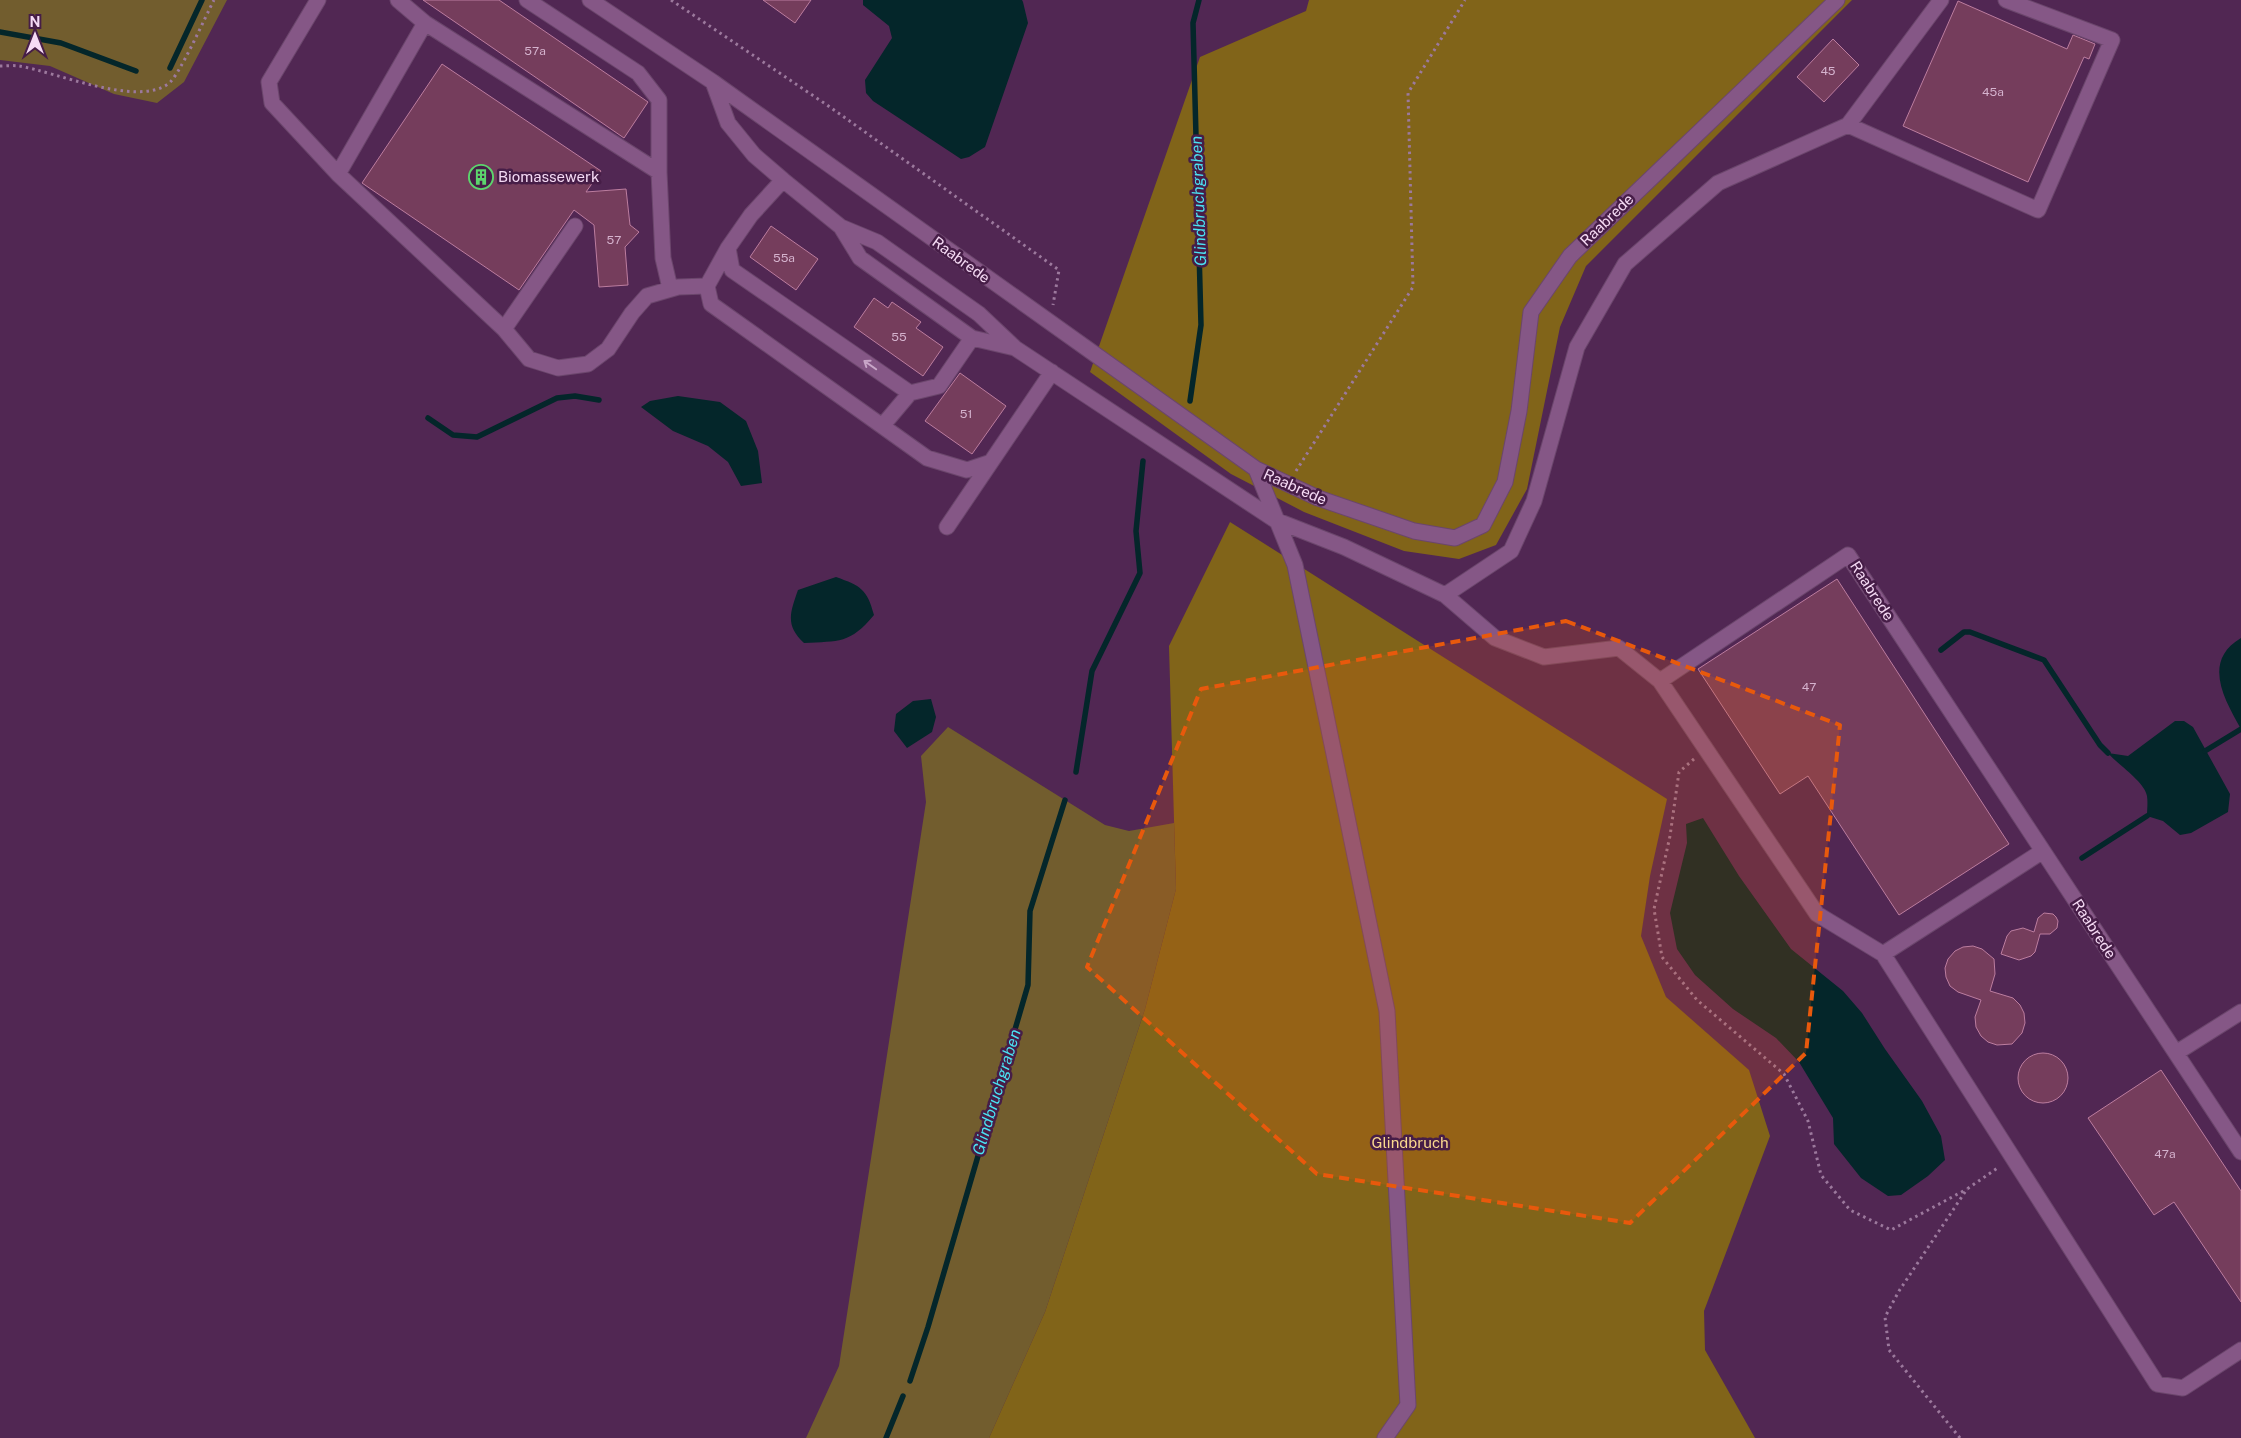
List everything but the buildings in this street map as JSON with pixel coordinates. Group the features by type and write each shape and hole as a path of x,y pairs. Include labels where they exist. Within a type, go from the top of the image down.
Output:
{"street":[{"path":"318,0 269,82 272,103 338,174 504,329 529,359 558,368 588,364 608,349 632,313 647,296 670,288 707,286"},
{"path":"398,0 425,23 658,172"},
{"path":"527,0 638,73 659,100 658,172 663,258 670,288"},
{"name":"Raabrede","path":"590,0 713,82 1256,469 1318,498 1414,531 1455,538 1483,525 1506,482 1519,411 1532,312 1570,256 1837,0"},
{"path":"1445,595 1511,552 1534,501 1577,347 1625,264 1718,183 1848,125 1941,0"},
{"path":"1848,125 2038,210 2112,40 2006,0"},
{"path":"338,174 425,23"},
{"path":"713,82 728,123 754,155 841,228 884,247 980,314 1015,348 1275,520 1344,547 1445,595 1494,638 1544,656 1619,648 1660,681 1817,914 1883,954 2157,1384 2183,1388 2241,1350"},
{"path":"783,180 751,215 728,248 707,286 711,304 927,458 967,470 991,462"},
{"path":"504,329 575,226"},
{"path":"841,228 860,258 972,338 1015,348"},
{"path":"728,248 732,270 910,393"},
{"path":"883,425 910,393 939,386 972,338"},
{"path":"947,527 1052,372"},
{"path":"1256,469 1275,520 1295,565 1386,1011 1408,1405 1385,1438"},
{"name":"Raabrede","path":"1660,681 1848,554 2241,1152"},
{"path":"1883,954 2043,851"},
{"path":"2176,1053 2241,1012"}],"path":[{"path":"0,66 18,66 118,91 145,92 169,84 214,0"},
{"path":"671,0 827,105 1059,270 1049,322"},
{"path":"1288,484 1413,286 1408,93 1465,0"},
{"path":"1706,748 1679,772 1670,836 1654,909 1662,957 1697,1000 1784,1074 1808,1121 1821,1175 1850,1210 1891,1230 1967,1189 2012,1157"},
{"path":"1960,1438 1889,1350 1885,1317 1899,1291 1967,1189"}],"highlighted area":[{"path":"1566,621 1840,725 1806,1053 1630,1223 1317,1174 1087,967 1201,689"}],"shaded area":[{"path":"0,0 227,0 184,82 157,103 114,94 50,66 0,60"},
{"path":"863,0 1022,0 1028,23 985,147 969,157 961,159 873,101 866,93 865,80 892,38 889,26 863,5"},
{"path":"678,396 720,402 746,421 758,451 762,483 741,486 728,462 708,446 673,431 641,407 650,401"},
{"path":"836,577 862,590 869,599 874,615 851,636 835,641 804,643 794,630 791,618 798,590"},
{"path":"2241,638 2241,729 2223,693 2219,669 2222,658 2229,647"},
{"path":"931,699 936,717 932,732 907,748 894,731 896,714 913,701"},
{"path":"2175,721 2184,721 2193,727 2230,794 2228,812 2191,833 2180,835 2163,821 2147,816 2147,796 2145,791 2136,779 2108,753 2128,756"},
{"path":"948,727 1105,825 1129,831 1174,823 1176,889 1145,1009 1045,1312 989,1438 806,1438 839,1366 926,802 921,756"},
{"path":"1703,818 1739,876 1791,949 1843,991 1862,1013 1922,1101 1941,1136 1945,1160 1928,1176 1901,1195 1888,1196 1861,1178 1834,1144 1833,1118 1799,1062 1776,1038 1733,1009 1695,975 1677,949 1670,913 1687,843 1686,824"}],"green space":[{"path":"1309,0 1852,0 1586,266 1560,327 1527,489 1496,545 1459,559 1404,551 1304,512 1231,474 1090,372 1200,57 1306,11"},
{"name":"Glindbruch","path":"1230,522 1667,799 1650,876 1641,936 1666,997 1749,1070 1770,1136 1704,1311 1705,1350 1755,1438 989,1438 1045,1312 1145,1009 1176,889 1169,646"}],"waterway":[{"path":"170,68 202,0"},
{"name":"Glindbruchgraben","path":"1190,401 1201,325 1193,23 1199,0"},
{"path":"0,32 61,43 136,71"},
{"path":"428,418 453,435 477,437 557,398 575,396 599,400"},
{"name":"Glindbruchgraben","path":"1076,772 1092,671 1140,573 1136,531 1143,461"},
{"path":"1941,650 1964,632 1970,632 2044,660 2100,745 2108,753"},
{"path":"2205,751 2241,729"},
{"name":"Glindbruchgraben","path":"910,1381 928,1327 1028,985 1030,911 1065,800"},
{"path":"2082,858 2147,816"},
{"name":"Glindbruchgraben","path":"886,1438 903,1396"}],"place":[{"name":"Biomassewerk","path":"481,177"}]}
